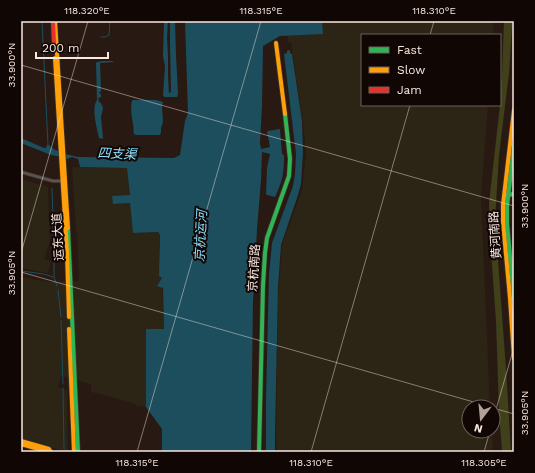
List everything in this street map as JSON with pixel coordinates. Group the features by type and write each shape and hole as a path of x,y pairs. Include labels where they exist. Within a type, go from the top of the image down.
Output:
{"main road":[{"name":"运东大道","path":"54,21 62,158 69,244 78,452"},
{"name":"京杭南路","path":"259,452 262,286 265,248 267,238 289,176 290,167 276,43"},
{"name":"黄河南路","path":"514,110 503,222 514,358"},
{"name":"黄河南路","path":"514,146 506,193 507,224 514,299"},
{"name":"运东大道","path":"64,181 74,452"},
{"path":"506,193 514,190"},
{"path":"506,193 514,194"},
{"path":"21,444 42,452"},
{"path":"21,444 50,452"}],"street":[{"path":"21,172 53,181 64,181"}],"shaded area":[{"path":"286,21 494,21 493,34 361,34 361,106 488,106 481,197 490,399 461,399 461,439 492,439 493,452 277,452 278,299 282,245 302,190 306,152 291,42 288,42"},
{"path":"504,21 512,21 509,73 499,155 495,219 511,452 495,452 502,451 501,399 499,399 496,321 489,203 501,106"},
{"path":"72,167 127,168 130,195 113,204 130,203 133,233 158,232 160,235 159,276 162,278 164,329 146,329 146,407 136,406 136,404 91,392 91,384 61,376 58,387 67,390 67,452 21,439 21,277 48,282 79,281"},
{"path":"21,179 48,187 50,240 44,259 51,261 48,273 21,268"}],"water":[{"path":"164,21 168,21 167,37 169,93 171,92 170,21 175,21 177,97 163,96 165,66 163,56"},
{"name":"京杭运河","path":"185,21 322,21 323,34 280,36 263,46 261,149 270,147 267,132 280,129 284,161 280,186 275,197 267,195 267,168 270,154 262,152 253,301 251,452 162,452 162,429 146,407 146,329 164,329 163,288 157,286 162,278 159,276 160,235 158,232 133,233 130,203 113,204 112,196 130,195 127,168 80,167 78,159 72,157 67,159 51,155 21,143 21,138 44,148 49,145 58,151 78,157 174,158 180,155 185,121 188,113"},
{"path":"290,50 290,53 292,54 302,121 303,152 301,184 281,245 278,288 275,452 266,452 269,274 272,243 293,186 295,174 296,154 284,54"},
{"path":"103,61 114,62 100,63 101,91 99,93 101,94 101,97 98,98 103,108 101,117 102,139 99,138 94,108 97,100 96,63"},
{"path":"133,100 156,100 163,102 163,122 160,135 134,134 131,110"}],"waterway":[{"path":"42,21 48,145"},
{"path":"101,37 109,35 110,21"},
{"path":"52,188 53,233 56,252 54,260 54,277 57,286"},
{"path":"21,271 44,274 53,277"},
{"path":"58,290 61,317"},
{"path":"61,321 63,384"},
{"path":"63,388 64,449"}],"traffic: fast":[{"path":"259,452 265,253 267,238 289,176 290,159 285,114"},
{"path":"514,146 507,206 507,224 514,299"},
{"path":"507,195 514,194"},
{"path":"68,228 78,452"}],"traffic: slow":[{"path":"55,21 68,228"},
{"path":"276,43 285,114"},
{"path":"55,58 67,252 69,317"},
{"path":"514,110 503,205 503,222 514,358"},
{"path":"69,329 74,452"},
{"path":"21,441 49,449 51,452"},
{"path":"21,444 49,452"}],"traffic: jam":[{"path":"53,21 54,43"}],"water label":[{"name":"四支渠","path":"117,153"}]}
